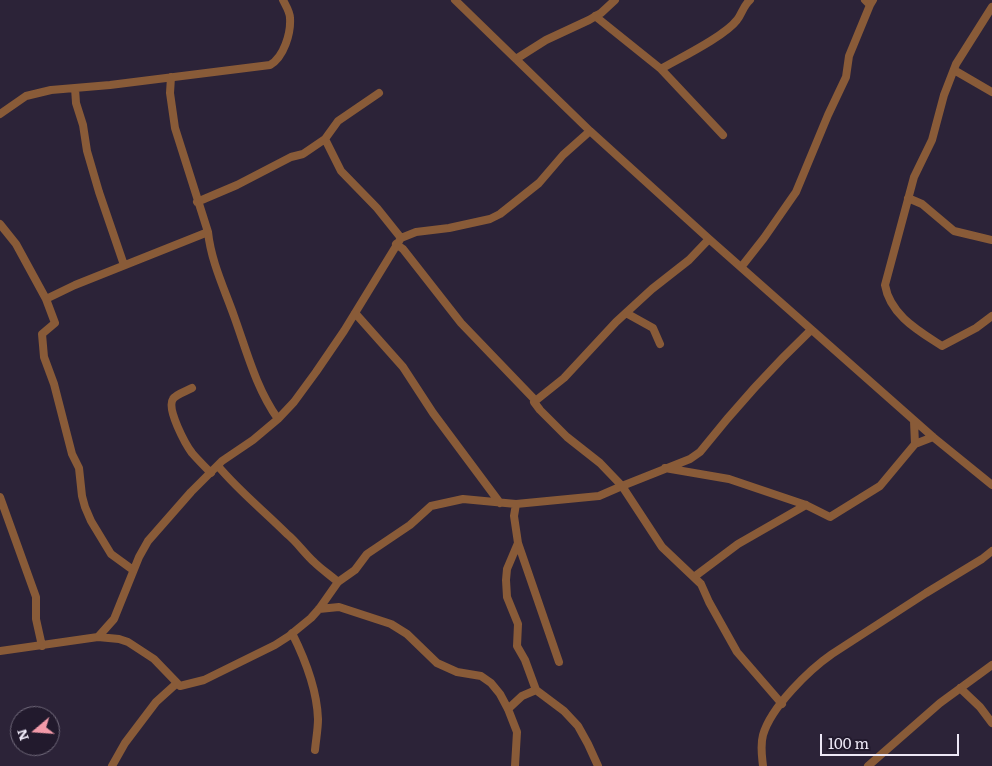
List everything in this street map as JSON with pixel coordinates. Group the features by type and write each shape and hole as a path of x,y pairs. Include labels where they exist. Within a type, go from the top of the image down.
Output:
{"street":[{"path":"0,114 26,96 51,90 265,66 274,62 280,56 284,47 290,18 283,0"},
{"path":"455,0 590,131 933,437 992,485"},
{"path":"516,60 546,40 595,16 615,0"},
{"path":"661,70 724,32 738,19 741,11 750,0"},
{"path":"742,266 796,192 846,76 849,56 869,2"},
{"path":"992,7 970,40 954,70 944,95 932,140 915,173 885,286 890,303 899,314 942,346 976,328 992,316"},
{"path":"595,16 661,70 723,135"},
{"path":"954,70 992,92"},
{"path":"171,77 170,93 175,128 208,232 209,246 251,366 265,401 278,419"},
{"path":"76,88 76,103 83,125 87,151 124,265"},
{"path":"197,202 237,185 291,157 303,154 325,139 338,121 378,93"},
{"path":"98,637 114,619 133,570 148,541 191,492 218,466 278,419 316,372 399,241 416,232 449,228 490,219 500,214 539,182 563,155 590,131"},
{"path":"325,139 342,171 377,208 403,249 461,323 535,400 534,402 540,410 567,437 600,463 622,486 662,547 701,584 737,652 782,704"},
{"path":"908,198 922,204 954,231 992,240"},
{"path":"0,224 16,244 46,299 55,323 42,334 44,357 54,384 72,454 78,468 82,496 91,521 111,554 133,570"},
{"path":"46,299 75,285 208,232"},
{"path":"535,400 564,378 626,313 652,289 689,260 710,239"},
{"path":"355,313 403,367 433,414 500,503"},
{"path":"626,313 653,328 660,344"},
{"path":"0,651 98,637 119,639 128,642 154,659 177,683 183,686 204,680 275,645 292,633 311,618 338,582 355,570 367,554 410,525 431,506 463,500 516,504 599,496 690,459 700,452 755,386 812,330"},
{"path":"192,388 173,399 171,402 172,409 185,442 211,473"},
{"path":"914,420 915,444"},
{"path":"665,468 729,479 806,504 830,517 880,486 915,444 933,437"},
{"path":"218,466 235,486 251,498 271,521 293,539 314,562 338,582"},
{"path":"0,497 25,562 36,597 36,618 42,646"},
{"path":"516,504 514,516 518,543 559,662"},
{"path":"694,577 738,544 806,504"},
{"path":"518,543 507,569 506,580 507,598 518,624 517,646 525,660 536,690 564,711 578,726 598,766"},
{"path":"763,766 761,746 763,734 769,722 802,679 820,663 992,551"},
{"path":"332,590 339,607"},
{"path":"319,609 339,607 391,624 407,634 437,663 448,669 481,676 491,683 500,694 508,709 518,737 515,766"},
{"path":"292,633 302,654 316,699 318,719 315,750"},
{"path":"868,766 929,712 992,665"},
{"path":"112,766 125,743 156,702 177,683"},
{"path":"960,688 980,707 992,723"},
{"path":"508,709 522,696 536,690"}]}
